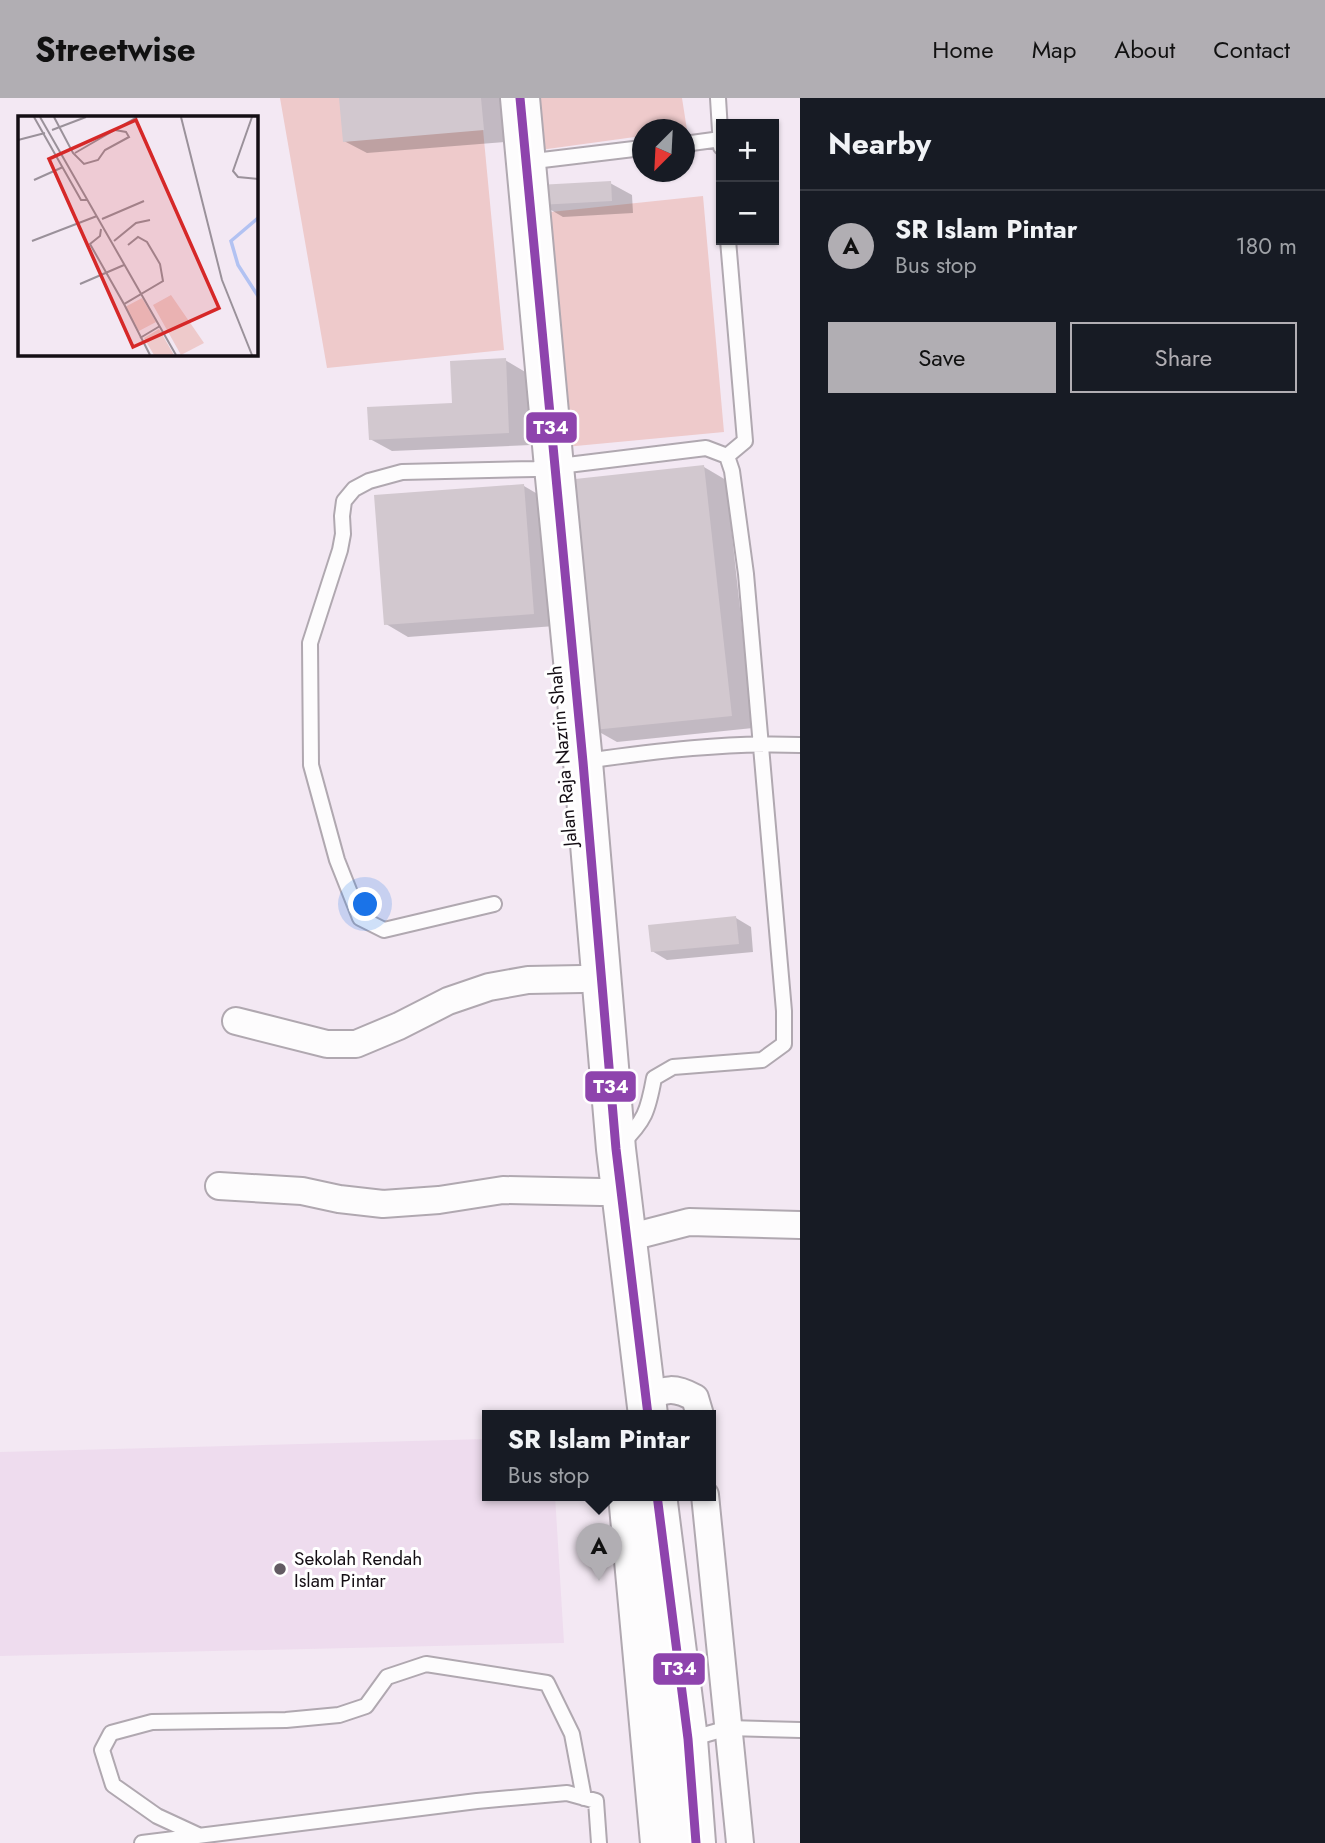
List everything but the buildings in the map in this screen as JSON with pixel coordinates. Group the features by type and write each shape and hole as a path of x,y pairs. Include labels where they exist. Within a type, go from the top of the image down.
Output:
{"highway":[{"name":"Jalan Raja Nazrin Shah","path":"497,98 583,762 626,1238 638,1409"},
{"name":"Jalan Raja Nazrin Shah","path":"520,98 544,468 582,979 601,1192 638,1409"},
{"path":"629,1501 660,1843"},
{"path":"658,1501 688,1739 696,1843"}],"street":[{"path":"236,1021 327,1044 356,1044 448,1001 489,987 528,980 582,979"},
{"path":"219,1186 302,1191 383,1204 439,1200 503,1190 601,1192"},
{"path":"626,1238 689,1222 800,1225"},
{"path":"638,1409 664,1389 684,1392 695,1398 699,1410"},
{"path":"706,1501 740,1843"}],"lane":[{"path":"718,98 720,119"},
{"path":"695,143 716,140"},
{"path":"526,162 632,149"},
{"path":"727,456 745,441 729,245"},
{"path":"494,904 384,930 360,918 337,860 311,765 310,643 341,550 344,501 354,489 369,481 402,472 544,468 706,448 727,456"},
{"path":"616,1149 636,1129 649,1107 654,1078 673,1067 762,1060 785,1044 746,574 732,471 727,456"},
{"path":"583,762 645,752 761,743 800,745"},
{"path":"198,1835 157,1816 113,1785 102,1750 111,1733 152,1721 286,1720 339,1715 366,1706 387,1677 426,1664 547,1683 572,1734 584,1798"},
{"path":"688,1739 728,1728 800,1730"},
{"path":"142,1843 477,1801 567,1793 596,1801 599,1843"}],"shaded area":[{"path":"280,98 480,98 504,350 327,368"},
{"path":"535,98 682,98 685,119 632,119 632,137 540,150"},
{"path":"703,196 724,432 565,447 541,213"},
{"name":"Sekolah Rendah Islam Pintar","path":"482,1439 482,1501 555,1501 564,1643 0,1656 0,1452"}],"transit line":[{"name":"T34","path":"520,98 583,762 616,1149 647,1410"},
{"name":"T34","path":"658,1501 688,1739 696,1843"}],"place":[{"name":"Sekolah Rendah Islam Pintar","path":"280,1569"},
{"name":"SR Islam Pintar","path":"599,1581"}]}
